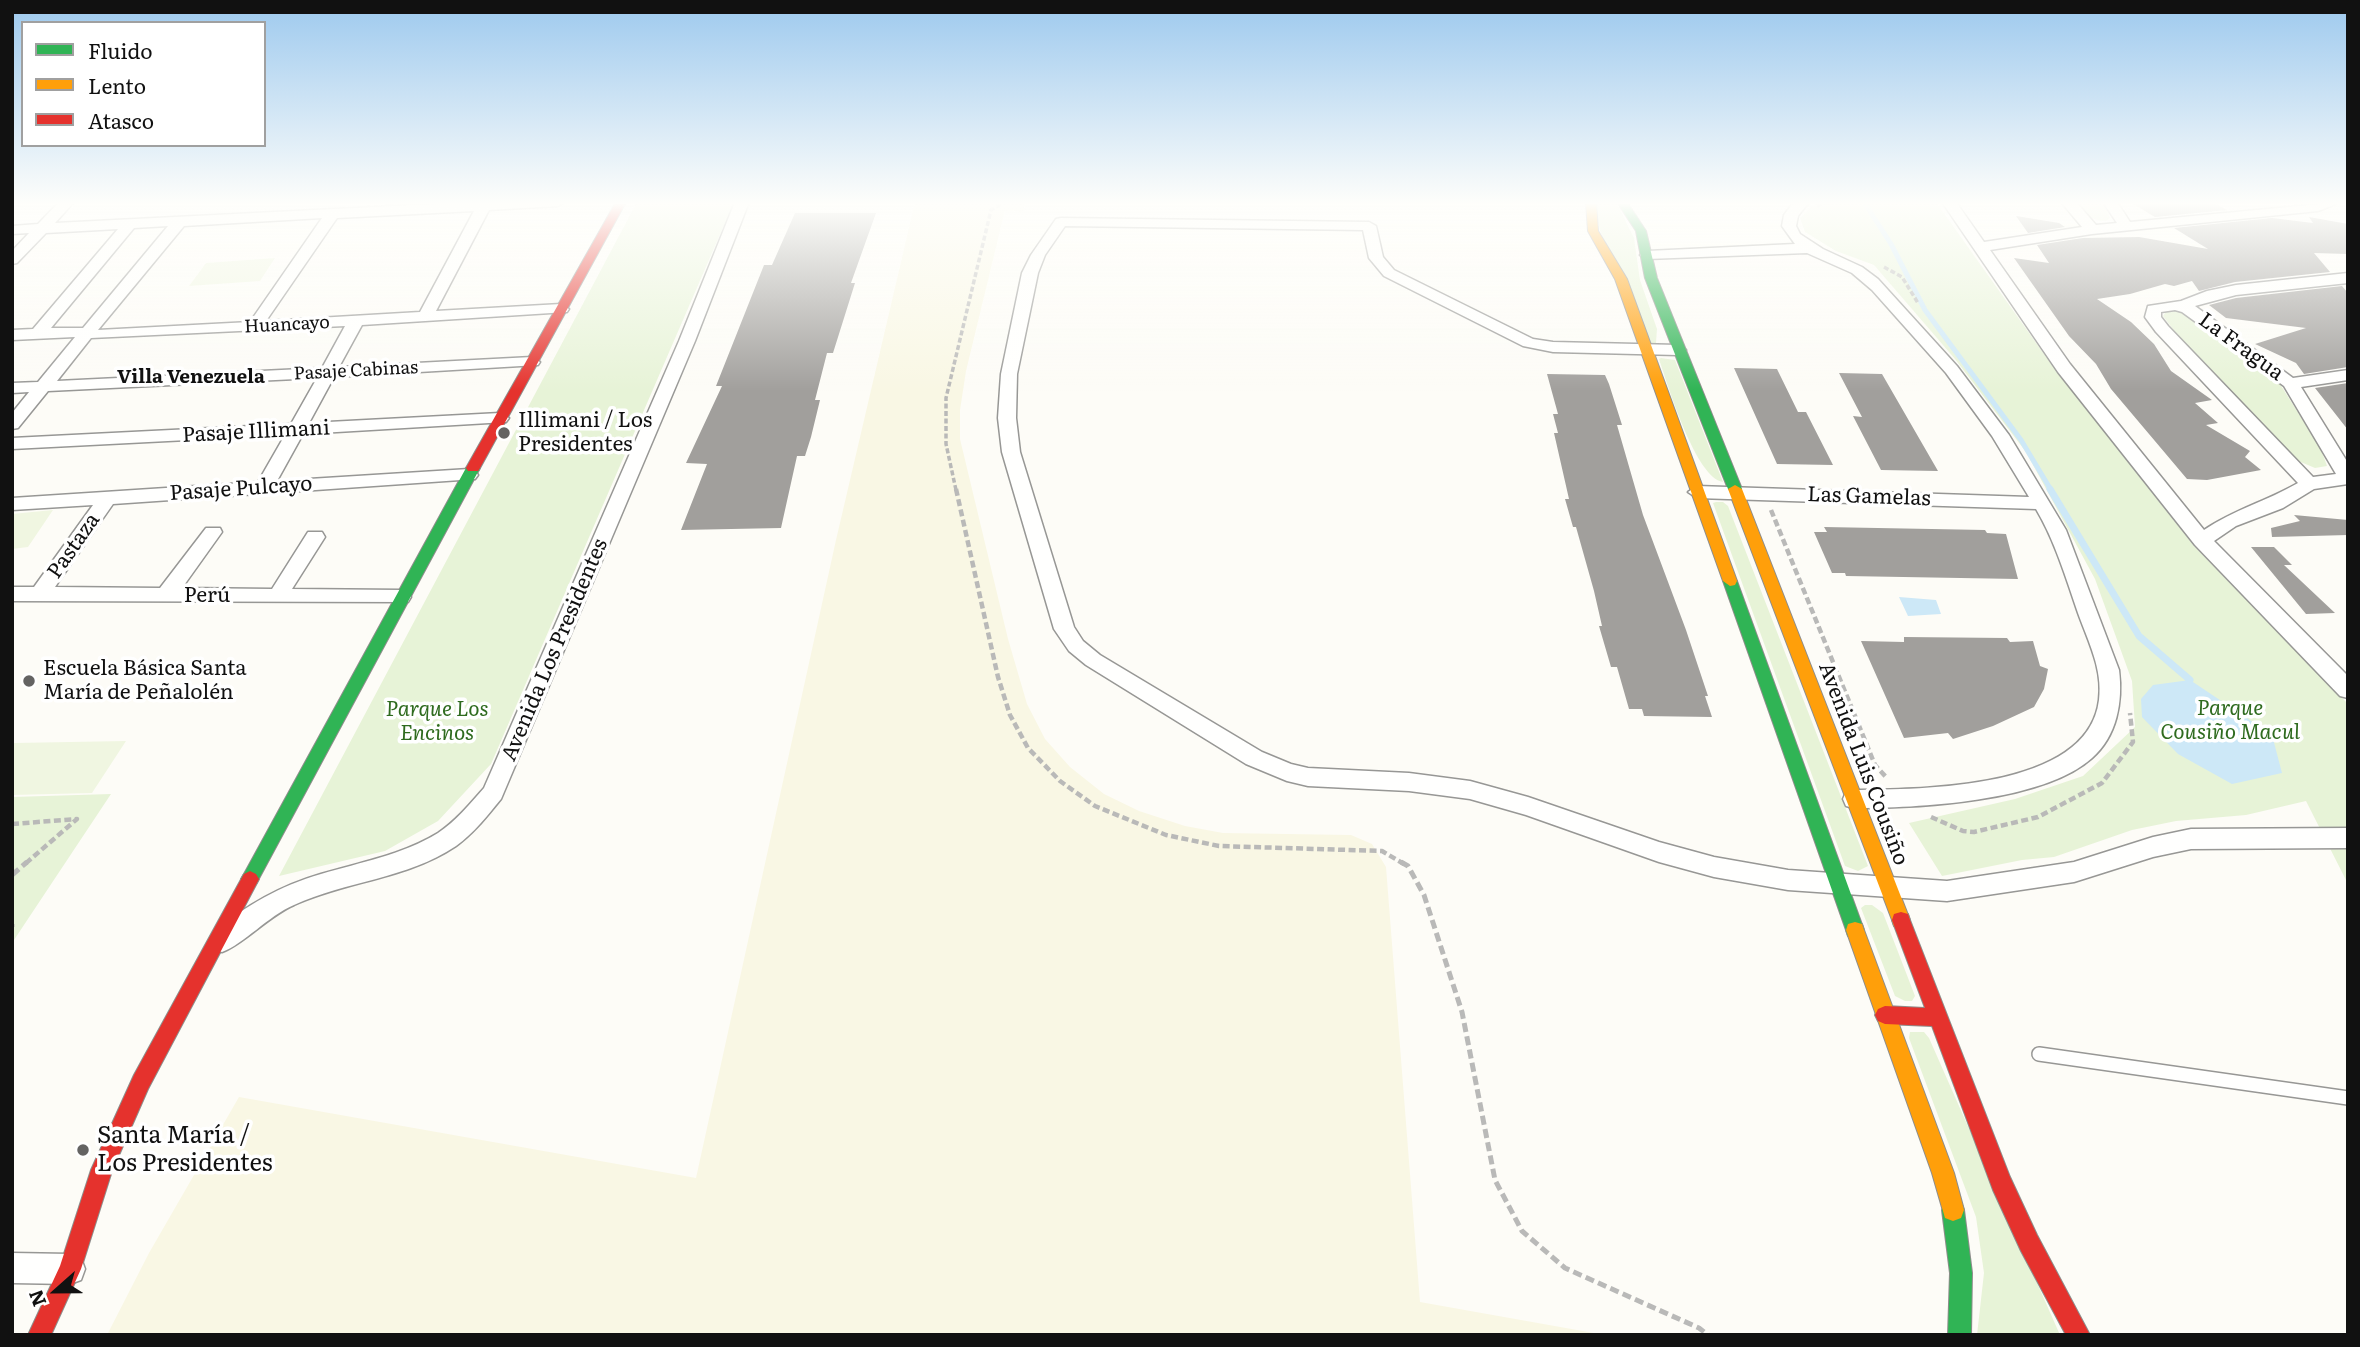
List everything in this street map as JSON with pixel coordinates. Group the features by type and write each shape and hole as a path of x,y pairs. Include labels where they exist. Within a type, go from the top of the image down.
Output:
{"street":[{"path":"38,334 96,265"},
{"path":"12,424 143,265"},
{"path":"254,327 297,265"},
{"path":"425,317 453,265"},
{"name":"Avenida Los Presidentes","path":"39,1335 70,1269 115,1136 141,1082 401,597 586,265"},
{"name":"Avenida Los Presidentes","path":"212,949 256,914 287,897 342,878 399,864 440,844 472,820 493,793 718,265"},
{"path":"1034,265 1009,374 1007,418 1012,452 1061,620 1070,639 1085,654 1254,758 1287,772 1308,777 1409,782 1470,790 1705,864 1788,880 1838,885 1947,891 2074,872 2153,847 2191,839 2348,838"},
{"path":"1382,265 1389,273 1522,340 1553,347 1678,351"},
{"path":"1615,265 1953,1206 1960,1239 1962,1270 1958,1335"},
{"name":"Avenida Luis Cousiño","path":"1649,265 1678,351 1736,493 2011,1204 2051,1286 2079,1335"},
{"path":"1846,265 1860,271 1945,359 1984,409 2041,503 2056,528 2109,670 2110,704 2099,734 2089,748 2072,761 2046,772 1986,790 1947,797 1854,799"},
{"path":"1993,265 2064,368 2202,540 2348,690"},
{"path":"2182,307 2197,298 2348,278"},
{"name":"La Fragua","path":"2202,540 2229,522 2276,504 2309,484 2348,478 2290,383 2182,307 2154,309 2154,317 2309,484"},
{"name":"Huancayo","path":"12,335 79,332 85,335 254,327 561,309"},
{"path":"265,487 356,321"},
{"name":"Pasaje Cabinas","path":"12,388 532,362"},
{"path":"2290,383 2348,375"},
{"name":"Pasaje Illimani","path":"12,444 500,418"},
{"name":"Pasaje Pulcayo","path":"12,504 469,475"},
{"name":"Las Gamelas","path":"1697,492 2041,503"},
{"name":"Pastaza","path":"40,594 107,498"},
{"path":"166,595 213,533"},
{"path":"278,596 315,537"},
{"name":"Perú","path":"12,594 401,597"},
{"path":"1885,1015 1938,1017"},
{"path":"12,1269 70,1269"}],"lane":[{"path":"2039,1054 2348,1098"}],"path":[{"path":"979,265 946,398 946,444 998,677 1010,715 1028,748 1060,781 1095,806 1166,835 1219,846 1382,851 1408,866 1424,895 1462,1012 1495,1180 1522,1231 1565,1268 1699,1328 1708,1335"},
{"path":"1878,265 1902,277 1921,308"},
{"path":"1926,814 1963,831 1974,832 2038,817 2102,783 2133,741 2129,702"},
{"path":"12,824 77,819 12,875"}],"shaded area":[{"path":"900,265 992,265 966,371 960,410 960,439 1008,639 1027,704 1045,739 1070,767 1104,794 1139,811 1185,826 1223,833 1351,835 1372,844 1386,867 1420,1302 1605,1335 107,1335 149,1253 239,1097 696,1178 836,540"}],"green space":[{"path":"205,265 271,265 260,281 189,286"},
{"name":"Parque Los Encinos","path":"604,265 707,265 491,764 438,821 385,851 279,876"},
{"path":"1615,265 1638,265 1640,280 1657,329 1656,343 1651,345"},
{"name":"Parque Cousiño Macul","path":"1874,265 1981,265 2049,361 2194,546 2348,704 2348,884 2306,801 2246,815 2176,821 2132,830 2054,857 2022,860 1942,876 1909,823 2015,799 2083,776 2135,727 2132,681 2095,579 2026,452 1955,359"},
{"path":"2176,307 2280,384 2321,449 2327,466 2315,468 2296,460 2178,336 2163,316 2167,310"},
{"path":"1659,359 1675,360 1723,482 1713,477 1693,448 1669,389"},
{"path":"1723,502 1728,506 1868,866 1858,871 1845,866 1713,503"},
{"path":"53,510 28,547 12,549 12,514"},
{"path":"126,741 92,793 12,795 14,743"},
{"path":"111,794 12,943 12,797"},
{"path":"1872,905 1883,913 1915,996 1912,1001 1895,996 1861,908"},
{"path":"1910,1032 1924,1032 1929,1038 2060,1335 1977,1335 1984,1273 1976,1217 1909,1038"}],"water":[{"path":"1899,597 1936,600 1941,614 1908,616"},
{"path":"2190,680 2272,735 2282,773 2232,784 2178,754 2142,717 2141,699 2153,685"}],"building":[{"path":"764,265 857,265 851,283 855,283 833,353 827,353 815,400 820,400 805,456 797,456 781,528 681,530 707,464 686,463 722,386 716,386"},
{"path":"2019,265 2324,265 2330,272 2235,282 2199,291 2192,281 2174,286 2165,284 2130,294 2097,299 2131,322 2154,344 2171,371 2212,400 2195,403 2218,423 2206,425 2250,451 2245,457 2261,470 2207,480 2187,479 2111,389 2096,364 2069,336"},
{"path":"2342,286 2348,293 2348,367 2304,374 2296,363 2255,344 2306,328 2226,318 2209,305 2236,298"},
{"path":"1734,368 1777,369 1798,412 1806,412 1833,465 1777,464"},
{"path":"1839,373 1882,374 1938,471 1881,470 1853,416 1862,417"},
{"path":"1547,374 1605,375 1622,425 1617,425 1643,515 1686,630 1708,696 1705,696 1712,717 1644,716 1642,709 1629,709 1617,667 1611,667 1599,626 1602,626 1594,591 1565,499 1569,499 1554,433 1558,433 1553,414 1558,414"},
{"path":"2348,383 2348,430 2315,388"},
{"path":"2294,515 2348,520 2348,535 2272,537 2271,528 2300,521"},
{"path":"1824,527 1985,530 1987,533 2006,534 2018,579 1846,576 1845,573 1832,573 1814,532 1827,532"},
{"path":"2251,547 2274,547 2292,565 2284,565 2335,613 2306,614"},
{"path":"1904,637 2007,638 2010,642 2033,641 2040,666 2048,669 2044,689 2034,707 1993,726 1953,739 1948,733 1904,738 1861,641 1904,642"}],"waterway":[{"path":"1902,265 1925,310 2021,440 2051,490"},
{"path":"2050,489 2139,636 2190,680"}],"traffic: fast":[{"path":"1648,265 1651,278 1735,489"},
{"path":"250,879 473,468"},
{"path":"1730,581 1855,930"},
{"path":"1953,1210 1961,1273 1959,1335"}],"traffic: slow":[{"path":"1613,265 1621,279 1730,581"},
{"path":"1735,489 1901,920"},
{"path":"1855,930 1943,1173 1953,1210"}],"traffic: jam":[{"path":"473,468 586,265"},
{"path":"39,1335 70,1269 102,1170 141,1082 250,879"},
{"path":"1901,920 2001,1182 2029,1243 2079,1335"},
{"path":"1885,1015 1938,1017"}],"place":[{"name":"Illimani / Los Presidentes","path":"504,433"},
{"name":"Escuela Básica Santa María de Peñalolén","path":"29,681"},
{"name":"Santa María / Los Presidentes","path":"83,1150"}],"district":[{"name":"Villa Venezuela","path":"191,377"}]}
